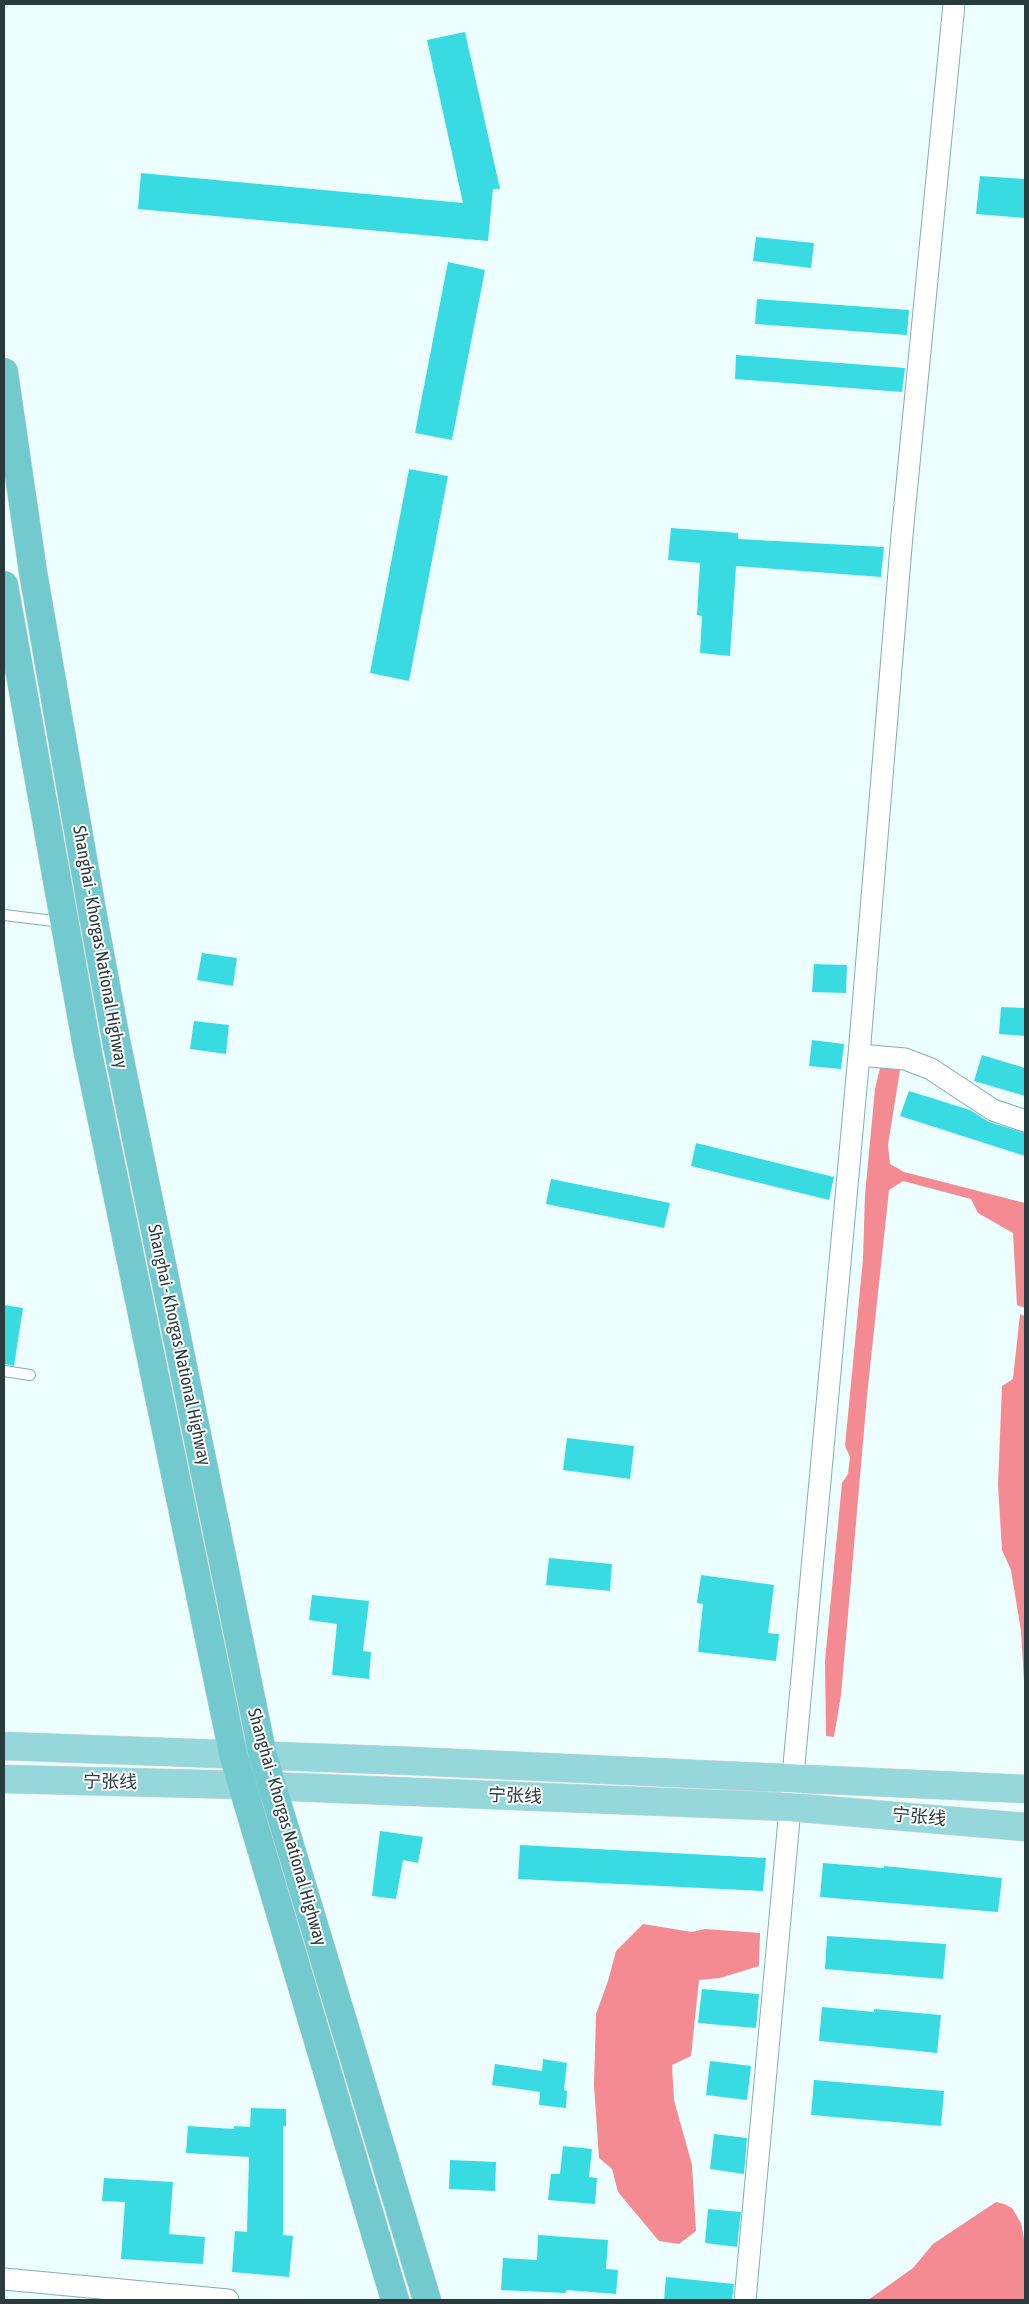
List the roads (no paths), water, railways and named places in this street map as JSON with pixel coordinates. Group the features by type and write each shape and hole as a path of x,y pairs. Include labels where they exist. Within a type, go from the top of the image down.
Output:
{"highway":[{"name":"Shanghai - Khorgas National Highway","path":"4,372 33,572 117,1045 263,1756 427,2300"},
{"name":"Shanghai - Khorgas National Highway","path":"4,585 88,1053 233,1754 395,2300"},
{"path":"63,922 93,916"}],"main road":[{"name":"宁张线","path":"4,1746 233,1754 1025,1789"},
{"name":"宁张线","path":"4,1779 242,1785 273,1788 789,1807 1025,1827"}],"street":[{"path":"745,2300 859,1056 902,535 954,4"},
{"path":"859,1056 905,1059 931,1069 993,1110 1025,1121"},
{"path":"4,2279 228,2300"}],"lane":[{"path":"4,915 63,922"},
{"path":"4,1371 30,1375"}]}
